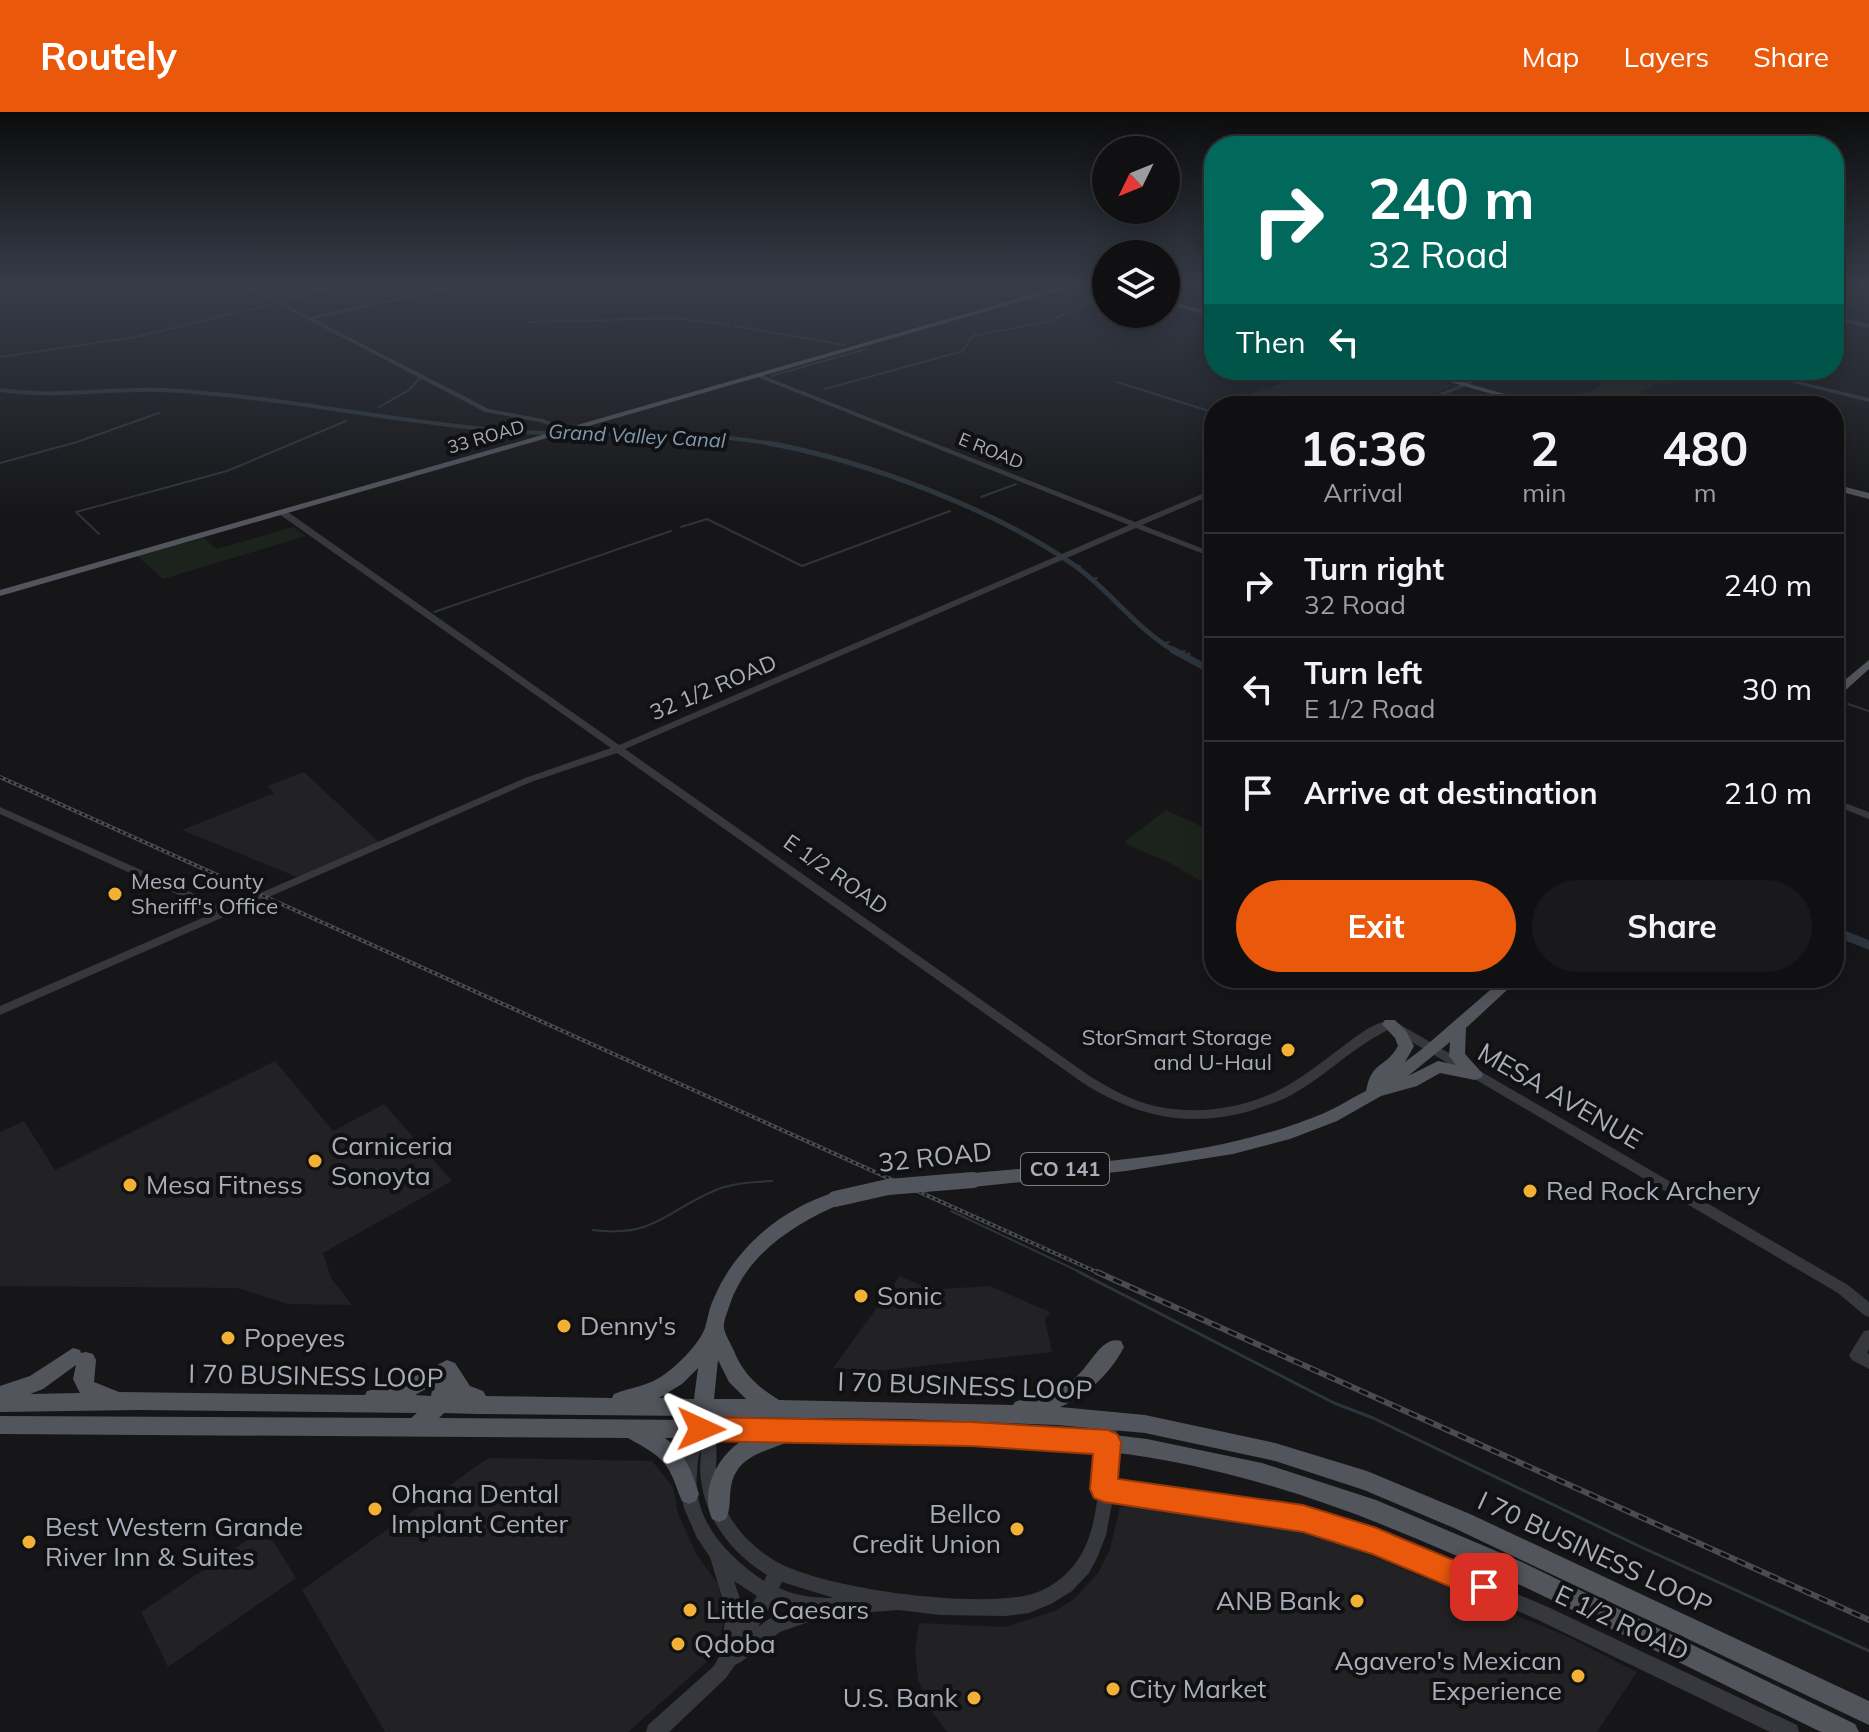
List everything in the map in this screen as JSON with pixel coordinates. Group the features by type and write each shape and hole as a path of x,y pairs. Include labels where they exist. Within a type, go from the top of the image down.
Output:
{"main road":[{"name":"33 ROAD","path":"0,593 808,361"},
{"path":"1449,380 1507,396"},
{"path":"1844,490 1869,496"},
{"path":"1844,686 1869,663"},
{"name":"32 ROAD","path":"701,1429 722,1299 759,1246 799,1215 835,1199 888,1187 973,1180 1233,1148 1302,1128 1373,1094 1432,1049 1502,988"},
{"path":"1390,1024 1401,1035 1406,1046 1399,1058 1377,1075 1373,1094 1411,1082 1438,1067 1475,1074"},
{"path":"1458,1026 1457,1056 1475,1074"},
{"path":"578,1407 645,1396 666,1387 683,1374 715,1329"},
{"path":"715,1329 735,1378 749,1393 775,1408"},
{"path":"989,1412 1048,1403 1069,1396 1087,1381 1114,1347"},
{"path":"0,1395 36,1383 80,1358 87,1388 103,1395 139,1401"},
{"path":"288,1404 391,1395 447,1368"},
{"path":"447,1368 458,1387 476,1397 478,1405"},
{"path":"415,1428 438,1406 447,1368"},
{"name":"I 70 BUSINESS LOOP","path":"0,1403 139,1401 775,1408 989,1412 1109,1419 1275,1452 1367,1481 1462,1521 1869,1713"},
{"name":"I 70 BUSINESS LOOP","path":"0,1425 701,1429 971,1434 1108,1442 1198,1457 1262,1473 1376,1510 1514,1570 1847,1732"},
{"path":"631,1430 670,1451 680,1466 689,1494"},
{"path":"719,1512 722,1477 738,1453 764,1440 815,1432"}],"street":[{"path":"389,361 487,411 541,420 564,431"},
{"name":"E ROAD","path":"757,375 1204,552"},
{"path":"1436,396 1474,380"},
{"path":"1786,380 1869,400"},
{"name":"32 1/2 ROAD","path":"0,1011 528,780 618,749 1204,496"},
{"name":"E 1/2 ROAD","path":"282,512 1087,1080 1139,1108 1166,1115 1199,1116 1265,1101 1294,1088 1359,1039 1390,1024"},
{"path":"1844,806 1869,816"},
{"path":"0,810 225,912"},
{"name":"MESA AVENUE","path":"1390,1024 1843,1289 1869,1311"},
{"path":"1863,1359 1869,1336"},
{"name":"32 ROAD","path":"897,1602 817,1585 778,1571 742,1545 719,1512 708,1475 708,1437 701,1429 690,1451 689,1494 697,1523 715,1550 738,1574 768,1592 806,1605 897,1602 997,1608 1026,1605 1044,1599 1059,1590 1085,1565 1096,1540 1104,1489 1109,1419"},
{"name":"E 1/2 ROAD","path":"1104,1489 1272,1512 1374,1541 1542,1613 1790,1732"},
{"path":"715,1550 735,1611 728,1661"},
{"path":"728,1661 778,1571"},
{"path":"655,1732 706,1686 728,1661 775,1625 799,1615 839,1606"}],"shaded area":[{"path":"1289,380 1438,380 1454,385 1428,396 1295,396 1269,388"},
{"path":"1592,380 1681,380 1674,384 1658,383 1640,392 1645,396 1580,395 1604,384"},
{"path":"1267,387 1295,396 1244,396"},
{"path":"293,527 306,536 163,579 137,556 203,538 217,549"},
{"path":"304,772 379,842 297,877 182,830 274,793 267,786"},
{"path":"1166,810 1204,827 1204,883 1172,864 1126,844 1125,841"},
{"path":"275,1061 333,1131 384,1104 452,1181 323,1253 331,1278 352,1305 288,1304 237,1288 0,1286 0,1132 24,1121 55,1170"},
{"path":"900,1276 922,1286 943,1289 990,1286 1050,1312 1045,1320 1052,1352 876,1371 833,1368"},
{"path":"488,1458 652,1461 673,1487 678,1514 697,1555 718,1584 725,1616 719,1643 710,1659 628,1732 385,1732 302,1590"},
{"path":"1135,1505 1330,1539 1564,1635 1637,1672 1597,1732 947,1732 929,1708 918,1679 915,1650 919,1623 1006,1627 1057,1610 1074,1599 1098,1573 1110,1549 1120,1507"},
{"path":"265,1528 296,1578 168,1667 141,1612"}],"waterway":[{"path":"771,376 825,361"},
{"path":"825,389 928,361"},
{"path":"379,407 409,390 420,378"},
{"path":"1117,382 1204,409"},
{"name":"Grand Valley Canal","path":"0,390 41,393 143,390 206,393 507,431 677,435 774,444"},
{"path":"0,463 77,442 159,413"},
{"path":"99,534 76,512 227,471 346,421"},
{"name":"Grand Valley Canal","path":"768,443 774,444"},
{"name":"Grand Valley Canal","path":"774,444 779,445"},
{"path":"774,444 886,474 1005,524 1074,565 1148,632 1176,652"},
{"path":"981,497 1016,484"},
{"path":"681,527 707,519 802,566 950,511"},
{"path":"434,612 671,531"},
{"name":"Grand Valley Canal","path":"1075,567 1080,566"},
{"name":"Grand Valley Canal","path":"1092,579 1097,578"},
{"name":"Grand Valley Canal","path":"1162,644 1169,642"},
{"name":"Grand Valley Canal","path":"1173,650 1204,667"},
{"name":"Grand Valley Canal","path":"1179,653 1185,651"},
{"name":"Grand Valley Canal","path":"1183,656 1189,653"},
{"name":"Grand Valley Canal","path":"1185,657 1190,655"},
{"path":"1848,704 1869,711"},
{"name":"Grand Valley Canal","path":"1844,935 1869,945"},
{"path":"593,1230 631,1230 646,1226 723,1188 772,1181"},
{"path":"951,1211 1084,1274"},
{"path":"1079,1272 1334,1403 1373,1418 1641,1547 1869,1651"}],"railway":[{"path":"0,777 1101,1274"},
{"path":"1097,1272 1869,1620"}],"place":[{"name":"Mesa County Sheriff's Office","path":"115,894"},
{"name":"StorSmart Storage and U-Haul","path":"1288,1050"},
{"name":"Carniceria Sonoyta","path":"315,1161"},
{"name":"Mesa Fitness","path":"130,1185"},
{"name":"Red Rock Archery","path":"1530,1191"},
{"name":"Sonic","path":"861,1296"},
{"name":"Denny's","path":"564,1326"},
{"name":"Popeyes","path":"228,1338"},
{"name":"Ohana Dental Implant Center","path":"375,1509"},
{"name":"Bellco Credit Union","path":"1017,1529"},
{"name":"Best Western Grande River Inn & Suites","path":"29,1542"},
{"name":"ANB Bank","path":"1357,1601"},
{"name":"Little Caesars","path":"690,1610"},
{"name":"Qdoba","path":"678,1644"},
{"name":"Agavero's Mexican Experience","path":"1578,1676"},
{"name":"City Market","path":"1113,1689"},
{"name":"U.S. Bank","path":"974,1698"}],"route":[{"path":"701,1429 971,1434 1108,1442 1104,1489 1303,1519 1374,1541 1484,1587"}]}
